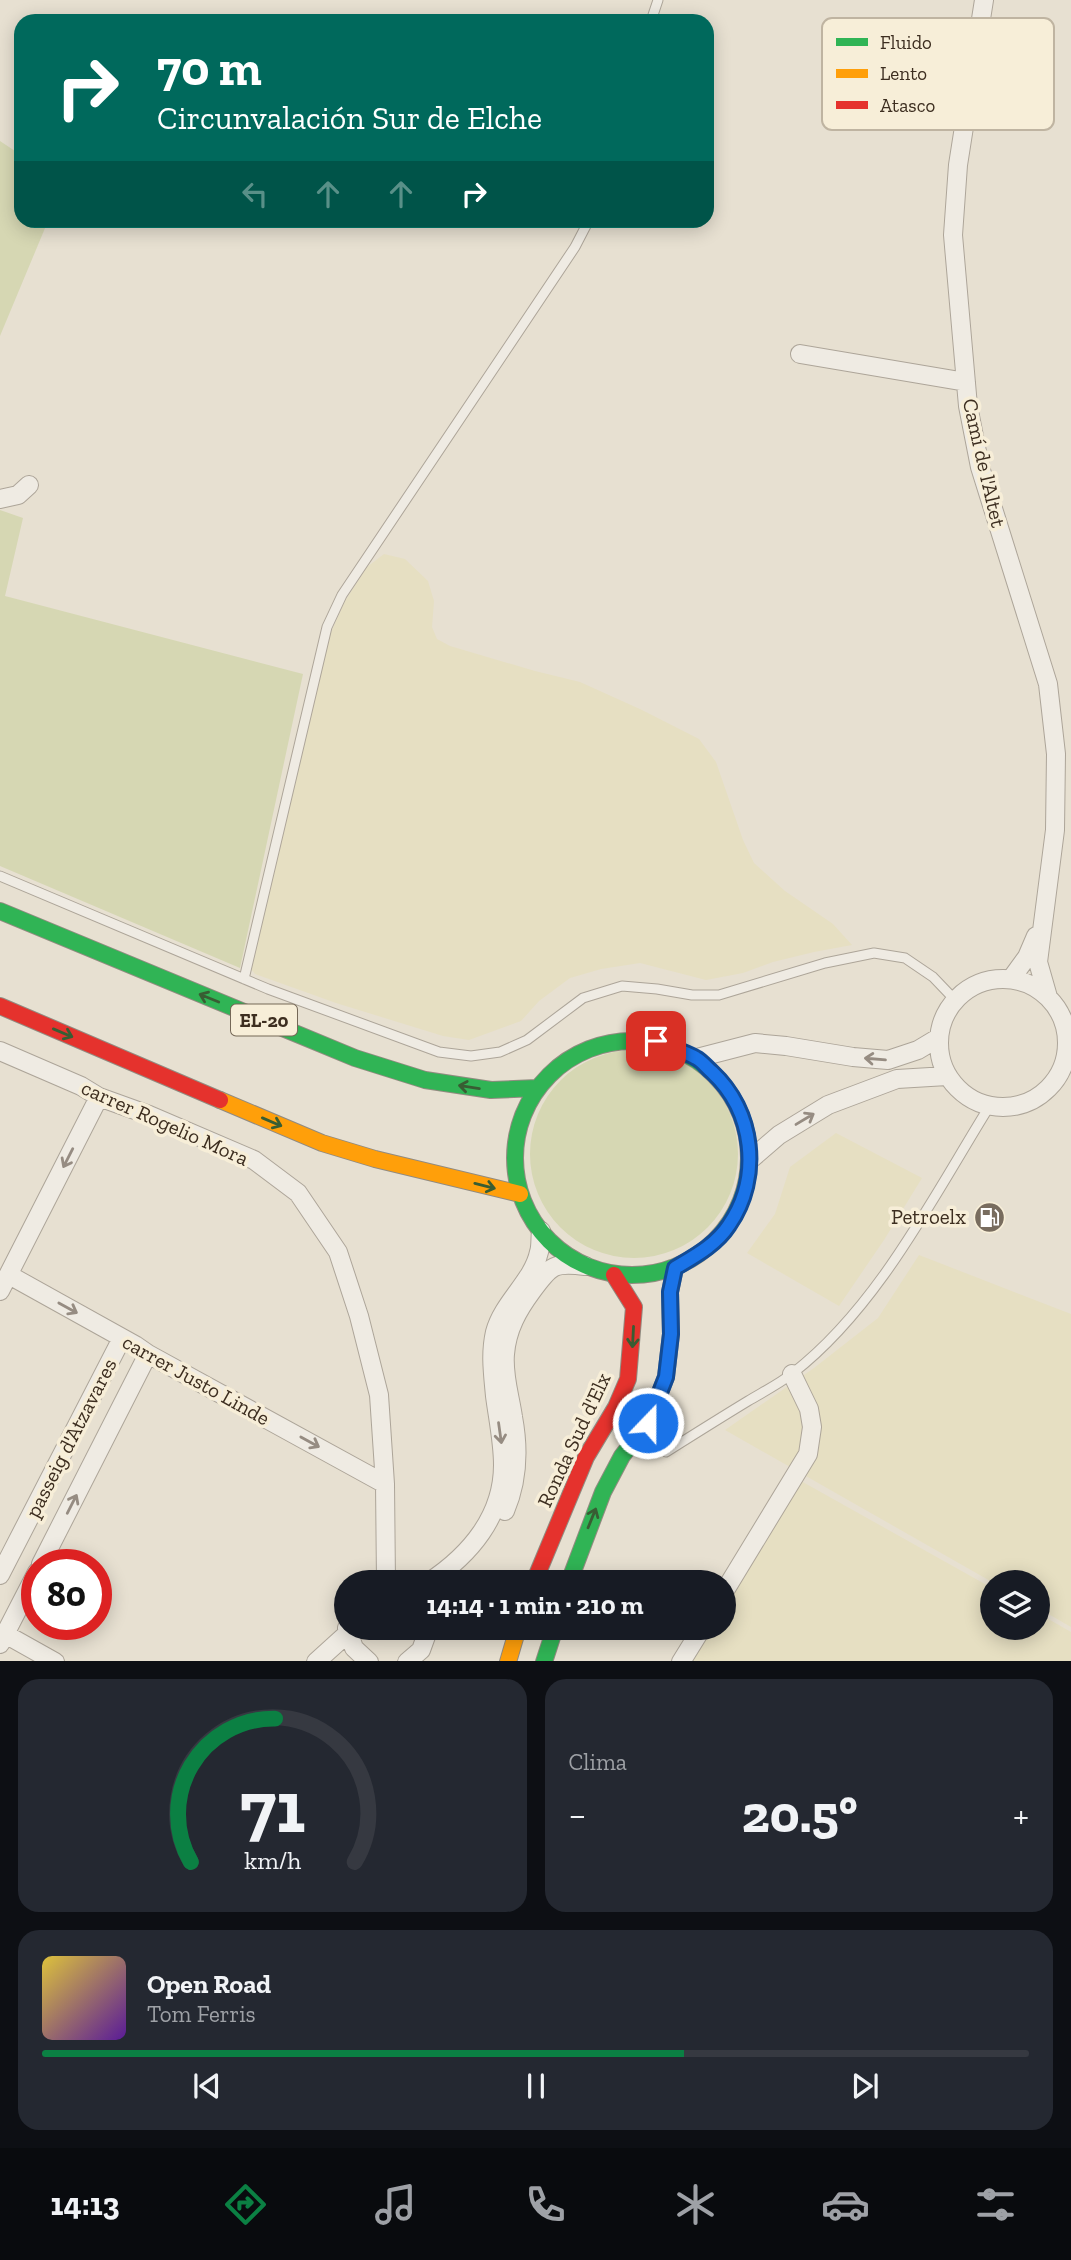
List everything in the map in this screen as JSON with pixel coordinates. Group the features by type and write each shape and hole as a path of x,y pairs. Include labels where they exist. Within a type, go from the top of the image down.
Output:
{"highway":[{"name":"EL-20","path":"0,911 355,1058 425,1080 491,1090 537,1088"},
{"path":"0,1006 321,1143 520,1194"},
{"path":"611,1041 656,1041 696,1058 726,1085 744,1120 750,1160 745,1194 729,1226 705,1251 675,1268 645,1275 614,1275 585,1266 535,1226 520,1194 514,1158 520,1121 537,1088 570,1057 611,1041"},
{"path":"574,1570 603,1492 622,1456 648,1423 666,1377 671,1334 670,1292 675,1268"},
{"name":"Ronda Sud d'Elx","path":"539,1570 586,1457 616,1407 628,1379 634,1307 614,1275"},
{"path":"508,1661 514,1640"},
{"path":"544,1661 551,1640"}],"street":[{"name":"Camí de l'Altet","path":"981,18 984,0"},
{"name":"Camí de l'Altet","path":"964,130 953,235 968,406 980,467 1048,684 1056,754 1055,830 1043,920"},
{"path":"800,354 966,382"},
{"path":"0,499 18,495 29,485"},
{"path":"1011,979 1027,957 1043,920"},
{"path":"1043,920 1038,962 1048,996 1060,1013 1069,1034 1066,1058 1056,1081"},
{"path":"1048,996 1031,985 1011,979 990,980 971,987 954,1000 944,1018 938,1038 940,1058 947,1076 958,1090 972,1101 989,1107 1014,1107 1038,1098 1071,1070"},
{"path":"696,1058 755,1044 786,1046 853,1058 888,1060 918,1050 938,1038"},
{"name":"carrer Rogelio Mora","path":"0,1051 81,1086 99,1097 149,1115 254,1160 298,1193 338,1252 359,1316 379,1395 385,1483 386,1570"},
{"path":"750,1160 779,1135 828,1105 897,1079 947,1076"},
{"path":"0,1291 99,1097"},
{"path":"444,1570 481,1536 499,1497 503,1467 491,1363 493,1346 504,1310 529,1274 539,1254 541,1231"},
{"path":"462,1570 485,1548 498,1528 515,1481 517,1452 506,1384 505,1354 510,1329 519,1310 552,1268 564,1263 585,1266"},
{"name":"carrer Justo Linde","path":"9,1275 385,1483"},
{"name":"passeig d'Atzavares","path":"0,1576 122,1338"},
{"name":"passeig d'Atzavares","path":"49,1549 148,1354"},
{"path":"107,1368 121,1369 130,1376 133,1384"},
{"path":"736,1572 808,1454 812,1427 809,1409 792,1374"},
{"path":"21,1604 3,1639 55,1661"},
{"path":"316,1661 337,1640"},
{"path":"351,1640 364,1660"},
{"path":"407,1661 421,1650 425,1640"},
{"path":"681,1661 694,1640"}],"lane":[{"path":"244,979 327,627 342,595 575,247 585,228"},
{"path":"0,876 244,979 439,1052 471,1056 500,1052 527,1040 583,998 622,986 692,995 719,995 825,963 874,953 905,958 933,977 954,1000"},
{"path":"666,1452 792,1374 848,1322 920,1221 989,1107"}],"shaded area":[{"path":"384,554 405,559 428,581 434,601 432,627 437,639 450,646 580,682 699,739 716,762 743,840 754,863 785,891 833,924 852,945 706,980 640,963 601,969 570,978 539,1001 521,1021 469,1040 443,1036 336,1003 255,974 251,969 328,639 345,601 367,567"},
{"path":"836,1133 922,1178 839,1306 747,1253 775,1214 790,1167"},
{"path":"919,1255 1071,1314 1071,1627 1050,1615 1050,1570 980,1570 980,1575 725,1430 814,1368 878,1318"},
{"path":"801,1481 980,1581 980,1640 1050,1640 1050,1620 1071,1632 1071,1661 691,1661 704,1640 736,1640 736,1588"}],"green space":[{"path":"0,141 14,150 14,228 45,228 0,336"},
{"path":"0,510 23,518 5,596 303,674 240,968 0,866"},
{"path":"634,1050 674,1058 692,1067 708,1080 721,1096 730,1114 738,1154 730,1194 721,1212 708,1228 692,1241 674,1250 634,1258 594,1250 576,1241 560,1228 547,1212 538,1194 530,1154 538,1114 547,1096 560,1080 576,1067 594,1058"}],"traffic: fast":[{"path":"0,911 355,1058 425,1080 491,1090 537,1088"},
{"path":"621,1041 643,1041 677,1050 715,1075 740,1113 747,1135 749,1158 747,1181 740,1203 715,1241 687,1261 666,1270 643,1275 621,1275 598,1270 577,1261 558,1249 541,1232 520,1192 515,1169 515,1147 520,1124 529,1103 541,1084 558,1067 598,1046 621,1041"},
{"path":"574,1570 603,1492 622,1456 648,1423 666,1377 671,1334 670,1292 675,1268"},
{"path":"544,1661 551,1640"}],"traffic: slow":[{"path":"220,1100 322,1143 375,1159 520,1194"},
{"path":"508,1661 514,1640"}],"traffic: jam":[{"path":"0,1006 220,1100"},
{"path":"539,1570 586,1457 616,1407 628,1379 634,1307 614,1275"}],"place":[{"name":"Petroelx","path":"989,1217"}],"route":[{"path":"648,1423 666,1377 671,1334 670,1292 675,1268 705,1251 729,1226 745,1194 750,1160 744,1120 726,1085 696,1058 656,1041"}]}
